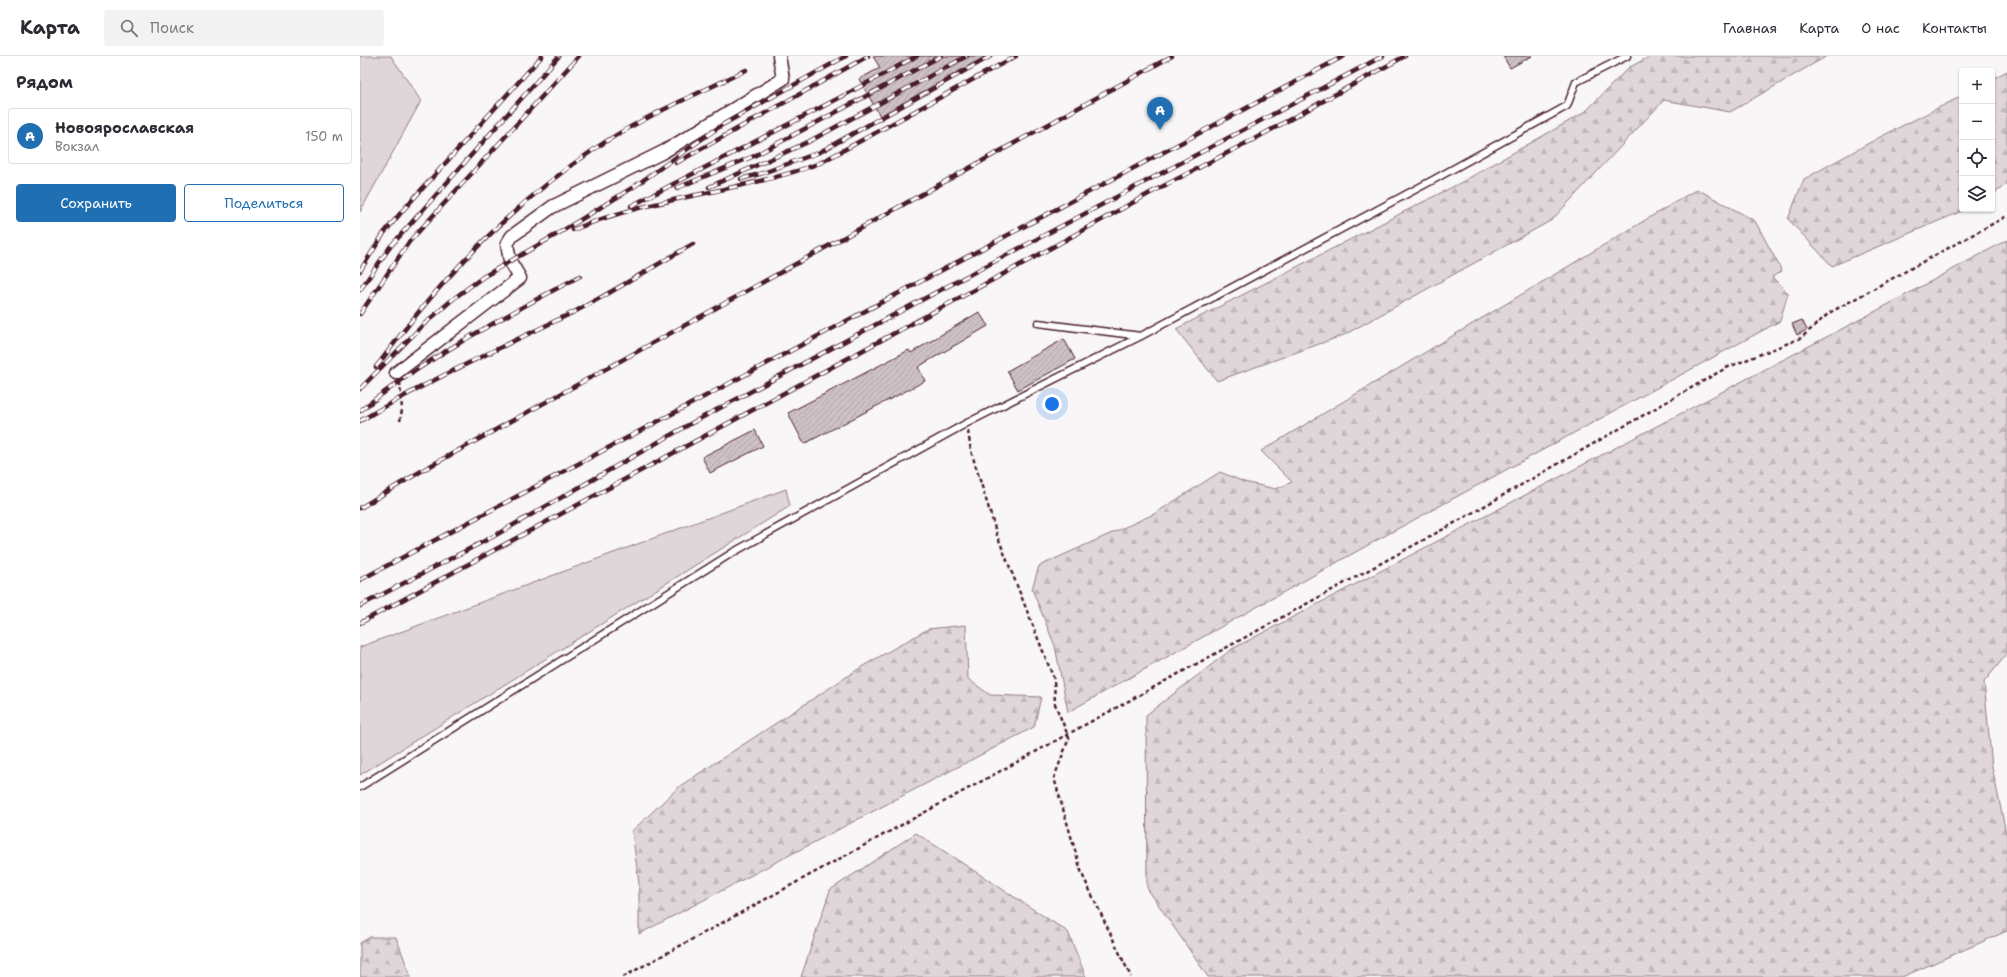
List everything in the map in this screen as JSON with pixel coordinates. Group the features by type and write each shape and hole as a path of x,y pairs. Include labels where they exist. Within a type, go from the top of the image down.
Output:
{"street":[{"path":"396,373 520,278 510,261 507,244 512,236 552,207 665,151 782,79 779,56"}],"lane":[{"path":"360,787 732,553 967,423 1141,336 1433,180 1567,106 1576,82 1627,56"},
{"path":"1038,323 1141,336"}],"path":[{"path":"623,977 1451,525 1726,368 1801,338 1829,313 2007,216"},
{"path":"396,373 400,380 402,396 400,422"},
{"path":"967,423 971,451 997,535 1054,678 1054,704 1069,738 1054,778 1082,874 1131,977"}],"green space":[{"path":"360,56 391,56 421,101 360,212"},
{"path":"1651,56 1827,56 1730,112 1664,100 1552,220 1344,335 1217,381 1176,329 1460,183 1585,112 1628,68"},
{"path":"2007,71 2007,184 1995,193 1995,104 1995,77"},
{"path":"1959,98 1960,212 1832,266 1788,219 1804,179 1880,137"},
{"path":"1697,189 1755,221 1782,271 1772,277 1788,293 1780,321 1388,534 1068,712 1055,646 1032,589 1039,566 1154,514 1220,472 1244,482 1276,489 1292,482 1261,451"},
{"path":"2007,240 2007,654 1984,682 1992,767 2007,837 2007,931 1902,977 1208,977 1147,888 1146,715 1232,649 1876,311"},
{"path":"786,489 790,506 360,775 360,647"},
{"path":"966,625 968,679 990,695 1041,697 1034,727 639,934 639,884 632,831 680,786 863,666 928,629"},
{"path":"916,833 1068,932 1086,977 801,977 830,890"},
{"path":"370,937 396,937 411,977 360,977 360,943"}],"building":[{"path":"873,56 986,56 880,116 859,79 880,68"},
{"path":"1503,56 1532,56 1510,68"},
{"path":"979,312 988,326 918,367 925,381 804,444 788,413 909,350 911,353"},
{"path":"1802,320 1807,330 1797,335 1792,324"},
{"path":"1064,339 1075,359 1018,390 1007,371"},
{"path":"755,430 763,446 710,473 702,457"}],"railway":[{"path":"360,271 384,233 404,209 542,56"},
{"path":"360,290 390,247 559,56"},
{"path":"360,314 409,242 579,56"},
{"path":"360,389 422,326 453,299 483,277 632,188 722,125 846,56"},
{"path":"676,163 868,56"},
{"path":"631,206 917,56"},
{"path":"677,188 754,156 941,56"},
{"path":"709,187 808,142 967,56"},
{"path":"741,179 763,173 820,152 991,56"},
{"path":"573,230 634,209 759,181 820,163 1016,56"},
{"path":"360,508 423,470 1172,56"},
{"path":"360,580 1344,56"},
{"path":"360,606 494,536 690,424 1383,56"},
{"path":"360,623 1405,56"},
{"path":"376,367 416,315 462,263 503,222 547,184 596,148 632,126 746,70"},
{"path":"360,421 439,378 574,312 693,244"},
{"path":"360,411 386,391 439,355 495,322 580,276"}],"place":[{"name":"Новоярославская","path":"1160,130"}]}
